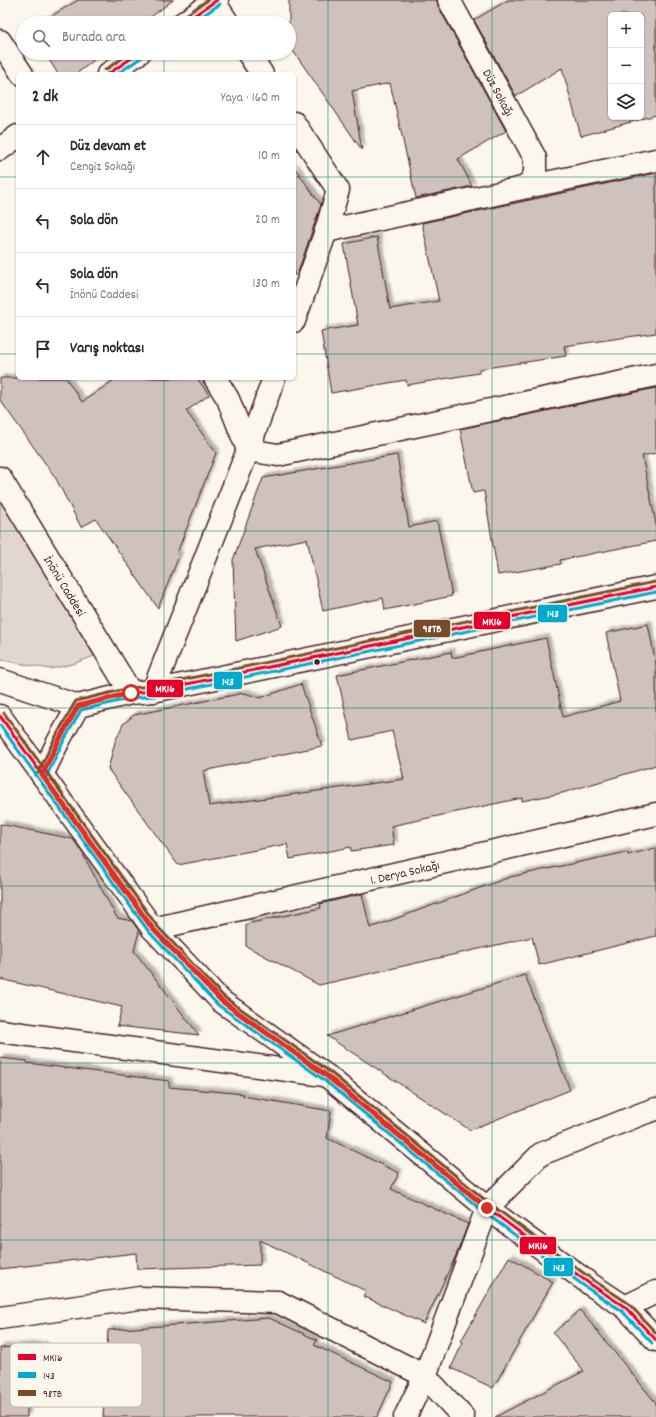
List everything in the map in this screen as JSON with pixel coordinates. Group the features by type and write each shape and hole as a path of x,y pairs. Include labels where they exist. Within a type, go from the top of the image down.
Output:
{"street":[{"name":"Düz Sokağı","path":"449,0 535,158 535,174 527,186"},
{"path":"193,16 215,1 224,16"},
{"path":"0,41 21,72"},
{"path":"111,72 129,60"},
{"path":"253,60 261,72"},
{"path":"296,125 338,190 326,231 296,315"},
{"path":"0,149 16,137"},
{"path":"326,231 527,186 656,160"},
{"path":"248,450 278,455 656,375"},
{"path":"216,380 228,399 248,450"},
{"path":"154,691 248,450 273,380"},
{"name":"İnönü Caddesi","path":"0,478 131,693"},
{"path":"0,680 78,706 131,693 154,691 656,587"},
{"path":"42,775 78,706"},
{"path":"0,716 153,929 222,1001 327,1076 487,1208 590,1284 625,1307 656,1340"},
{"name":"1. Derya Sokağı","path":"153,929 656,814"},
{"path":"0,1031 327,1076"},
{"path":"404,1417 425,1376 487,1208 542,1154 644,1113 656,1110"},
{"path":"625,1307 656,1292"},
{"path":"0,1318 140,1298 278,1302 425,1376 463,1417"}],"shaded area":[{"path":"0,499 94,656 73,664 50,669 2,660 0,657"}],"building":[{"path":"78,0 173,0 152,16 52,16"},
{"path":"289,0 437,0 438,6 506,131 458,159 472,186 416,198 390,83 352,91 362,150 296,55 296,16 289,16"},
{"path":"508,0 656,0 656,115 644,118 644,12 608,12 608,120 638,120 581,136 562,68 516,96 474,20"},
{"path":"49,60 94,60 79,72 57,72"},
{"path":"296,170 321,205 296,275"},
{"path":"656,173 656,333 564,346 566,356 479,369 479,373 407,385 406,380 331,393 321,331 358,325 344,244 377,237 390,309 439,301 422,223"},
{"path":"0,378 16,378 16,380 67,380 82,402 114,380 198,380 209,395 186,411 216,453 177,553 179,556 158,608 96,519 81,527 55,477 0,400"},
{"path":"656,388 656,453 642,456 656,524 656,541 560,560 561,564 498,575 484,491 473,493 460,429"},
{"path":"397,455 409,527 437,521 452,596 385,610 383,598 323,611 307,539 255,549 282,626 236,641 233,560 263,478"},
{"path":"648,624 656,665 656,765 562,793 522,801 522,798 391,826 394,845 351,851 351,847 290,859 287,844 178,865 108,769 115,742 123,724 134,715 244,693 260,698 301,684 322,746 203,771 209,806 404,779 392,731 352,740 337,675 451,652 452,658 546,638 563,717 620,701 606,633"},
{"path":"0,824 73,839 80,849 117,918 132,921 139,931 134,951 199,1035 117,1026 122,1007 0,979"},
{"path":"656,848 656,936 539,965 532,937 319,985 246,946 246,924 321,908 320,904 362,894 370,928 510,877 627,852 628,855"},
{"path":"525,975 570,1090 470,1130 327,1036"},
{"path":"0,1058 27,1061 27,1063 169,1081 169,1087 244,1094 243,1096 331,1111 327,1138 399,1173 391,1189 468,1224 457,1253 424,1324 363,1296 366,1291 260,1240 260,1265 137,1269 136,1253 0,1269"},
{"path":"509,1257 553,1282 493,1388 451,1368 463,1342 461,1341"},
{"path":"580,1310 656,1403 656,1417 495,1417 584,1371 553,1333"},
{"path":"269,1318 317,1340 314,1345 393,1382 377,1417 103,1417 104,1407 142,1407 142,1343 107,1343 108,1330"},
{"path":"10,1347 10,1407 27,1407 27,1417 0,1417 0,1348"}],"transit line":[{"name":"98TB","path":"184,16 208,0"},
{"name":"MK16","path":"193,16 217,0"},
{"name":"143","path":"202,16 220,4"},
{"name":"98TB","path":"105,70 120,60"},
{"name":"MK16","path":"111,72 129,60"},
{"name":"143","path":"120,72 138,60"},
{"name":"98TB","path":"38,773 54,740 76,701 130,688 152,686 655,582"},
{"name":"MK16","path":"42,775 78,706 131,693 153,691 656,587"},
{"name":"143","path":"46,777 81,710 132,698 154,696 656,592"},
{"name":"98TB","path":"4,713 157,926 224,997 330,1072 490,1204 593,1280 628,1303 656,1333"},
{"name":"MK16","path":"0,716 153,929 221,1001 327,1076 487,1208 590,1284 625,1307 656,1340"},
{"name":"143","path":"0,725 149,932 218,1005 324,1080 484,1212 587,1288 622,1311 652,1343"}],"route":[{"path":"131,693 78,706 42,775 153,929 222,1001 327,1076 487,1208"}]}
